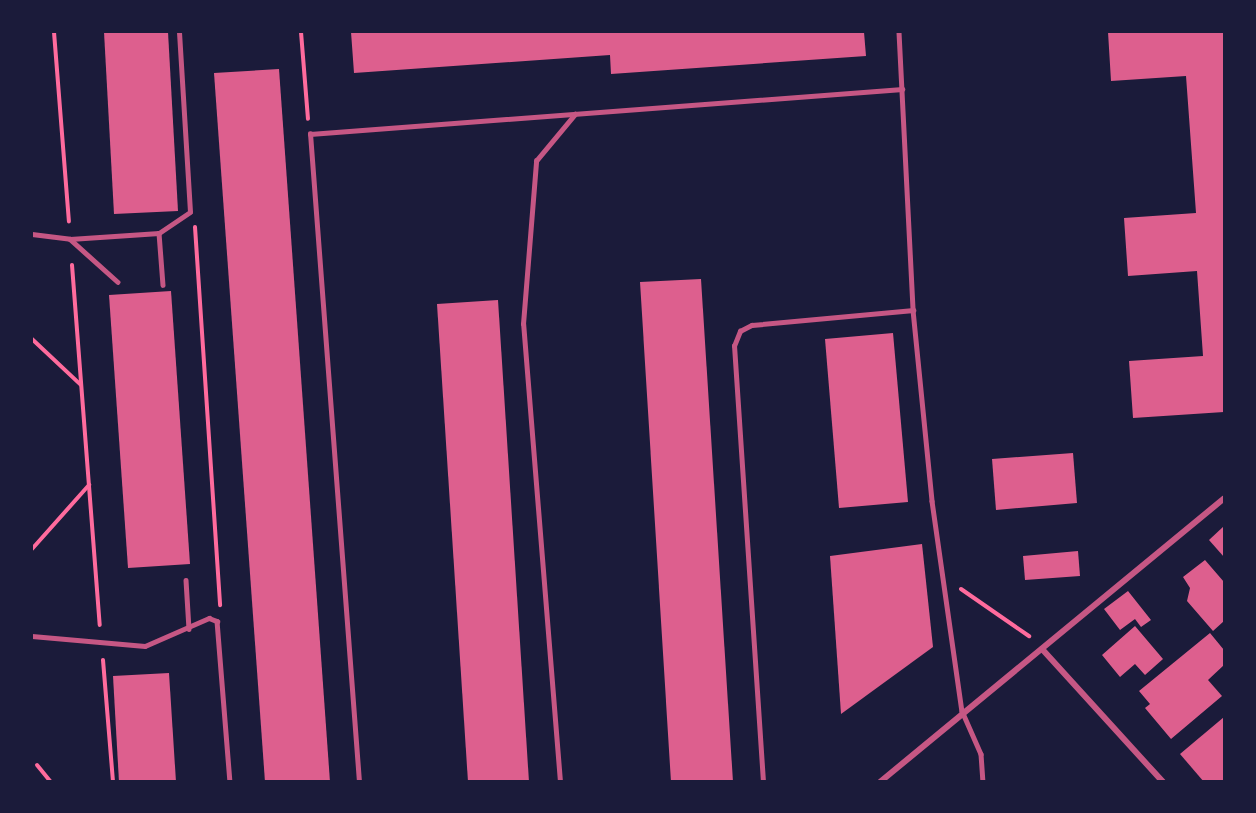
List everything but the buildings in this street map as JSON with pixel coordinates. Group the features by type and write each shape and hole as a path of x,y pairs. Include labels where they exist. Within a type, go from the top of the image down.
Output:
{"street":[{"path":"880,782 962,711 1043,648 1224,498"},
{"path":"1043,648 1163,782"}],"lane":[{"path":"32,234 70,239 159,233 190,212 179,32"},
{"path":"899,32 912,310 943,576 962,711 981,754 983,782"},
{"path":"359,782 310,134 902,89"},
{"path":"560,782 523,324 536,161 575,114"},
{"path":"159,233 163,285"},
{"path":"70,239 118,282"},
{"path":"763,782 734,346 740,331 752,325 912,310"},
{"path":"186,580 189,629"},
{"path":"32,636 160,644 209,618 217,621 230,782"}],"path":[{"path":"54,32 113,782"},
{"path":"301,32 310,134"},
{"path":"190,212 197,232 222,596 217,621"},
{"path":"32,339 82,385"},
{"path":"32,549 89,485"},
{"path":"943,576 1043,648"},
{"path":"37,765 51,782"}]}
